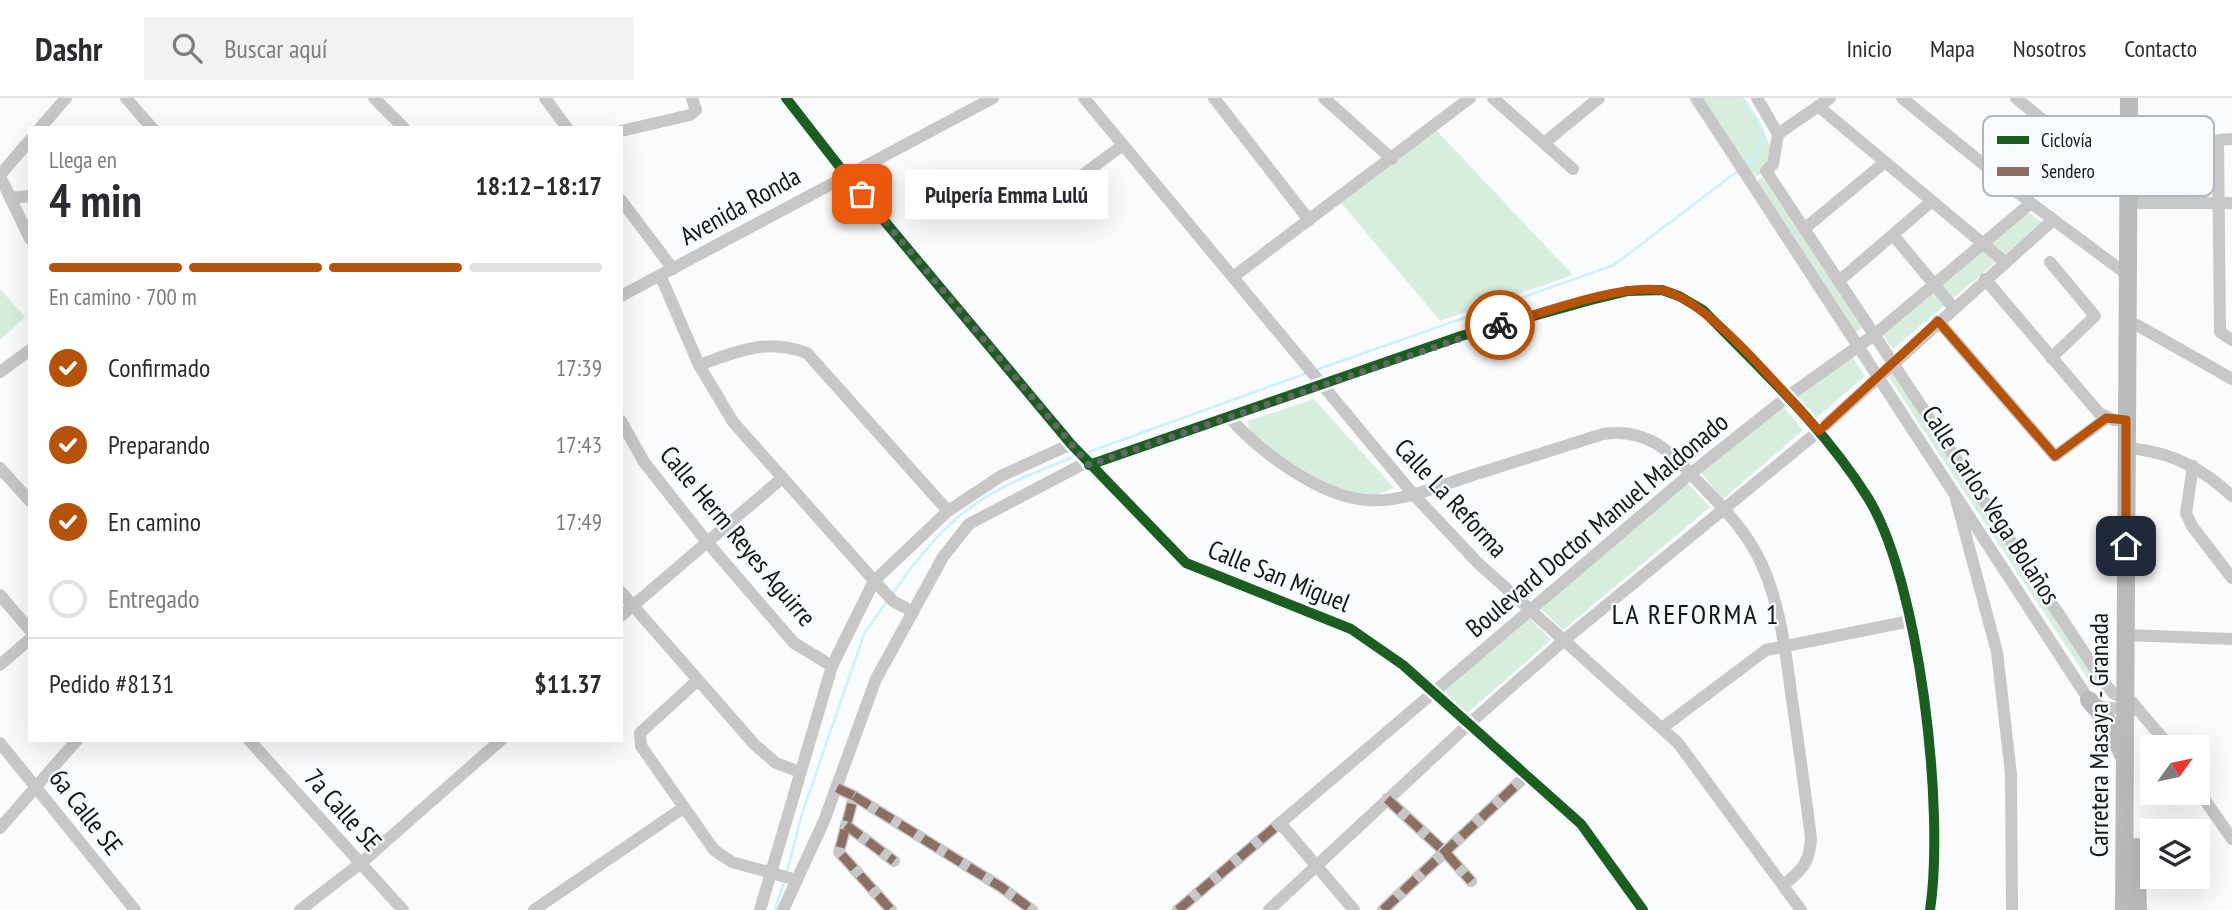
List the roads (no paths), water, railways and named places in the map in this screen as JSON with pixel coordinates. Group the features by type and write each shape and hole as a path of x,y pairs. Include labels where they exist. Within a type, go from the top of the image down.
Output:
{"highway":[{"name":"Carretera Masaya - Granada","path":"2129,98 2129,116"},
{"name":"Carretera Masaya - Granada","path":"2139,98 2139,116"},
{"name":"Carretera Masaya - Granada","path":"2129,196 2126,420 2131,635"},
{"name":"Carretera Masaya - Granada","path":"2124,910 2137,449 2138,196"},
{"path":"2090,699 2110,724 2126,766"},
{"name":"Carretera Masaya - Granada","path":"2129,705 2138,910"}],"street":[{"path":"42,126 66,98"},
{"path":"126,98 150,126"},
{"path":"374,98 402,126"},
{"path":"545,98 566,126"},
{"path":"623,131 690,115 695,110 692,98"},
{"name":"Calle San Miguel","path":"786,98 846,175 1072,446 1186,563 1350,629 1436,692 1581,824 1643,910"},
{"name":"Avenida Ronda","path":"623,295 993,98"},
{"name":"Calle La Reforma","path":"1084,98 1413,494 1478,563 1678,743 1801,910"},
{"path":"1214,98 1309,220"},
{"path":"1324,98 1392,159"},
{"path":"1233,277 1470,98"},
{"path":"1493,98 1573,169"},
{"path":"1544,144 1599,98"},
{"name":"Calle Carlos Vega Bolaños","path":"1696,98 2090,699"},
{"path":"1745,172 1766,171 1773,164 1779,146 1778,134 1757,98"},
{"path":"1778,134 1830,98"},
{"path":"1902,98 1983,164"},
{"path":"2016,98 2038,116"},
{"path":"1818,106 2005,262"},
{"path":"2232,139 2218,140 2225,203 2220,332 2232,340"},
{"path":"28,142 0,176 28,235"},
{"path":"1050,198 1124,145"},
{"path":"1804,229 1885,162"},
{"name":"Calle Carlos Vega Bolaños","path":"1766,171 2105,684 2162,735"},
{"path":"10,198 28,196"},
{"path":"2022,196 2129,276"},
{"path":"1839,281 1933,201"},
{"path":"623,203 673,269"},
{"name":"Boulevard Doctor Manuel Maldonado","path":"1178,910 1194,905 1280,823 1436,692 1528,609 1690,474 1787,397 1874,335 2031,203"},
{"path":"2138,203 2225,203"},
{"path":"1269,910 1470,723 1563,641 1819,431 2053,219"},
{"path":"1893,235 1953,307"},
{"path":"2050,262 2095,316 2051,358"},
{"path":"661,277 699,365 733,422 876,583 893,601 911,611"},
{"path":"1985,279 2106,418 2126,420"},
{"path":"760,910 784,877 837,788 876,679 943,557 969,524 1087,462 1230,418 1461,336 1628,291 1651,290 1679,296 1703,310 1819,431 1878,516 1901,581 1910,621 1930,761 1934,826 1930,910"},
{"path":"1938,321 2055,456 2106,418"},
{"path":"2137,325 2232,379"},
{"path":"699,365 765,345 786,346 807,353 948,511"},
{"path":"0,372 28,352"},
{"path":"1230,418 1272,458 1340,493 1364,500 1391,499 1413,494 1603,434 1618,432 1638,435 1661,445 1725,507 1762,564 1785,645 1811,838 1805,867 1783,885"},
{"name":"Calle Herm Reyes Aguirre","path":"623,425 644,462 707,542 794,643 832,666"},
{"path":"783,910 784,877 800,772 832,666 876,583 948,511 1001,476 1072,446"},
{"path":"2137,449 2159,452 2193,466 2232,496"},
{"path":"2193,466 2185,501 2186,513 2192,526 2232,578"},
{"path":"0,468 28,499"},
{"path":"623,614 781,479"},
{"path":"1954,489 1997,653 2011,774 2012,910"},
{"path":"623,594 755,745 776,763 800,772"},
{"path":"0,595 28,628"},
{"path":"1662,728 1749,660 1785,645 1910,621"},
{"path":"2131,635 2232,639"},
{"path":"0,665 28,641"},
{"path":"698,680 640,733 641,746 713,850 732,862 784,877"},
{"path":"2090,699 2101,707 2129,705"},
{"path":"0,828 75,742"},
{"name":"7a Calle SE","path":"251,742 403,910"},
{"path":"300,910 361,863 500,742"},
{"name":"6a Calle SE","path":"0,743 37,785 135,910"},
{"path":"1383,910 1528,774"},
{"path":"837,788 1001,887 1032,910"},
{"path":"854,796 838,852 891,910"},
{"path":"1387,799 1445,852 1471,881"},
{"path":"2208,805 2232,839"},
{"path":"534,910 683,808"},
{"path":"1280,823 1354,910"},
{"path":"846,825 894,861"}],"waterway":[{"path":"1743,98 1764,133 1756,157 1744,166"},
{"path":"1316,370 1614,265 1739,170"},
{"path":"1086,453 1307,373"},
{"path":"893,593 933,542 971,507 1016,481 1076,456"},
{"path":"787,872 802,814 864,634 887,601"},
{"path":"775,910 784,882"}],"place":[{"name":"Pulpería Emma Lulú","path":"862,194"}],"district":[{"name":"LA REFORMA 1","path":"1696,614"}]}
